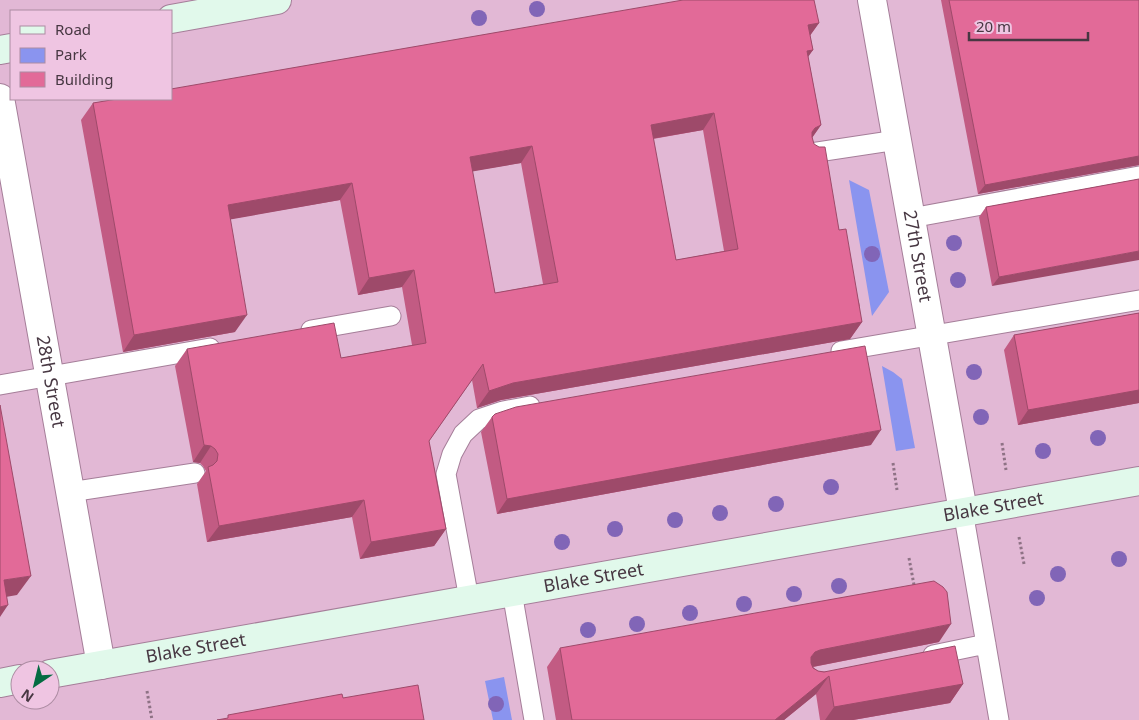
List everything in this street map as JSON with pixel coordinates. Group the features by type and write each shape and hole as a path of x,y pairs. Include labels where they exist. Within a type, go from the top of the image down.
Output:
{"street":[{"path":"172,19 277,0"},
{"name":"27th Street","path":"872,0 963,511"},
{"name":"28th Street","path":"0,98 101,665"},
{"name":"Blake Street","path":"60,672 1139,481"}],"lane":[{"path":"811,153 897,140"},
{"path":"911,218 1139,176"},
{"path":"823,354 1139,300"},
{"path":"294,333 391,316"},
{"path":"0,385 226,345"},
{"path":"469,600 446,474 452,454 463,434 479,419 503,411 552,402"},
{"path":"70,492 195,473"},
{"path":"963,511 999,720"},
{"path":"512,592 534,720"},
{"path":"913,659 986,644"}],"green space":[{"path":"849,180 869,190 889,292 872,316"},
{"path":"882,366 902,379 915,448 896,451"},
{"path":"504,677 512,720 493,720 485,681"}],"building":[{"path":"683,0 814,0 819,23 808,25 813,50 807,51 821,125 812,132 812,137 814,144 819,147 825,147 839,230 846,229 862,322 513,383 489,391 483,364 429,441 446,529 371,542 364,500 219,526 208,467 217,461 218,454 211,446 204,445 187,349 334,323 341,358 426,343 414,270 369,278 352,183 228,205 247,315 134,335 93,103 111,100 172,100 172,89","holes":["714,113 738,249 676,260 651,125","532,146 558,282 495,293 470,157"]},
{"path":"949,0 1139,0 1139,156 985,185"},
{"path":"1139,179 1139,251 999,277 986,207"},
{"path":"1139,313 1139,390 1028,410 1014,335"},
{"path":"865,346 881,430 507,499 492,417 495,414 516,407"},
{"path":"0,405 31,576 4,580 8,605 0,607"},
{"path":"934,581 947,592 951,624 820,650 811,657 811,663 813,668 824,672 955,646 963,684 834,707 829,676 775,720 572,720 560,648"},
{"path":"418,685 424,720 217,720 228,718 228,715 342,694 343,698"}]}
